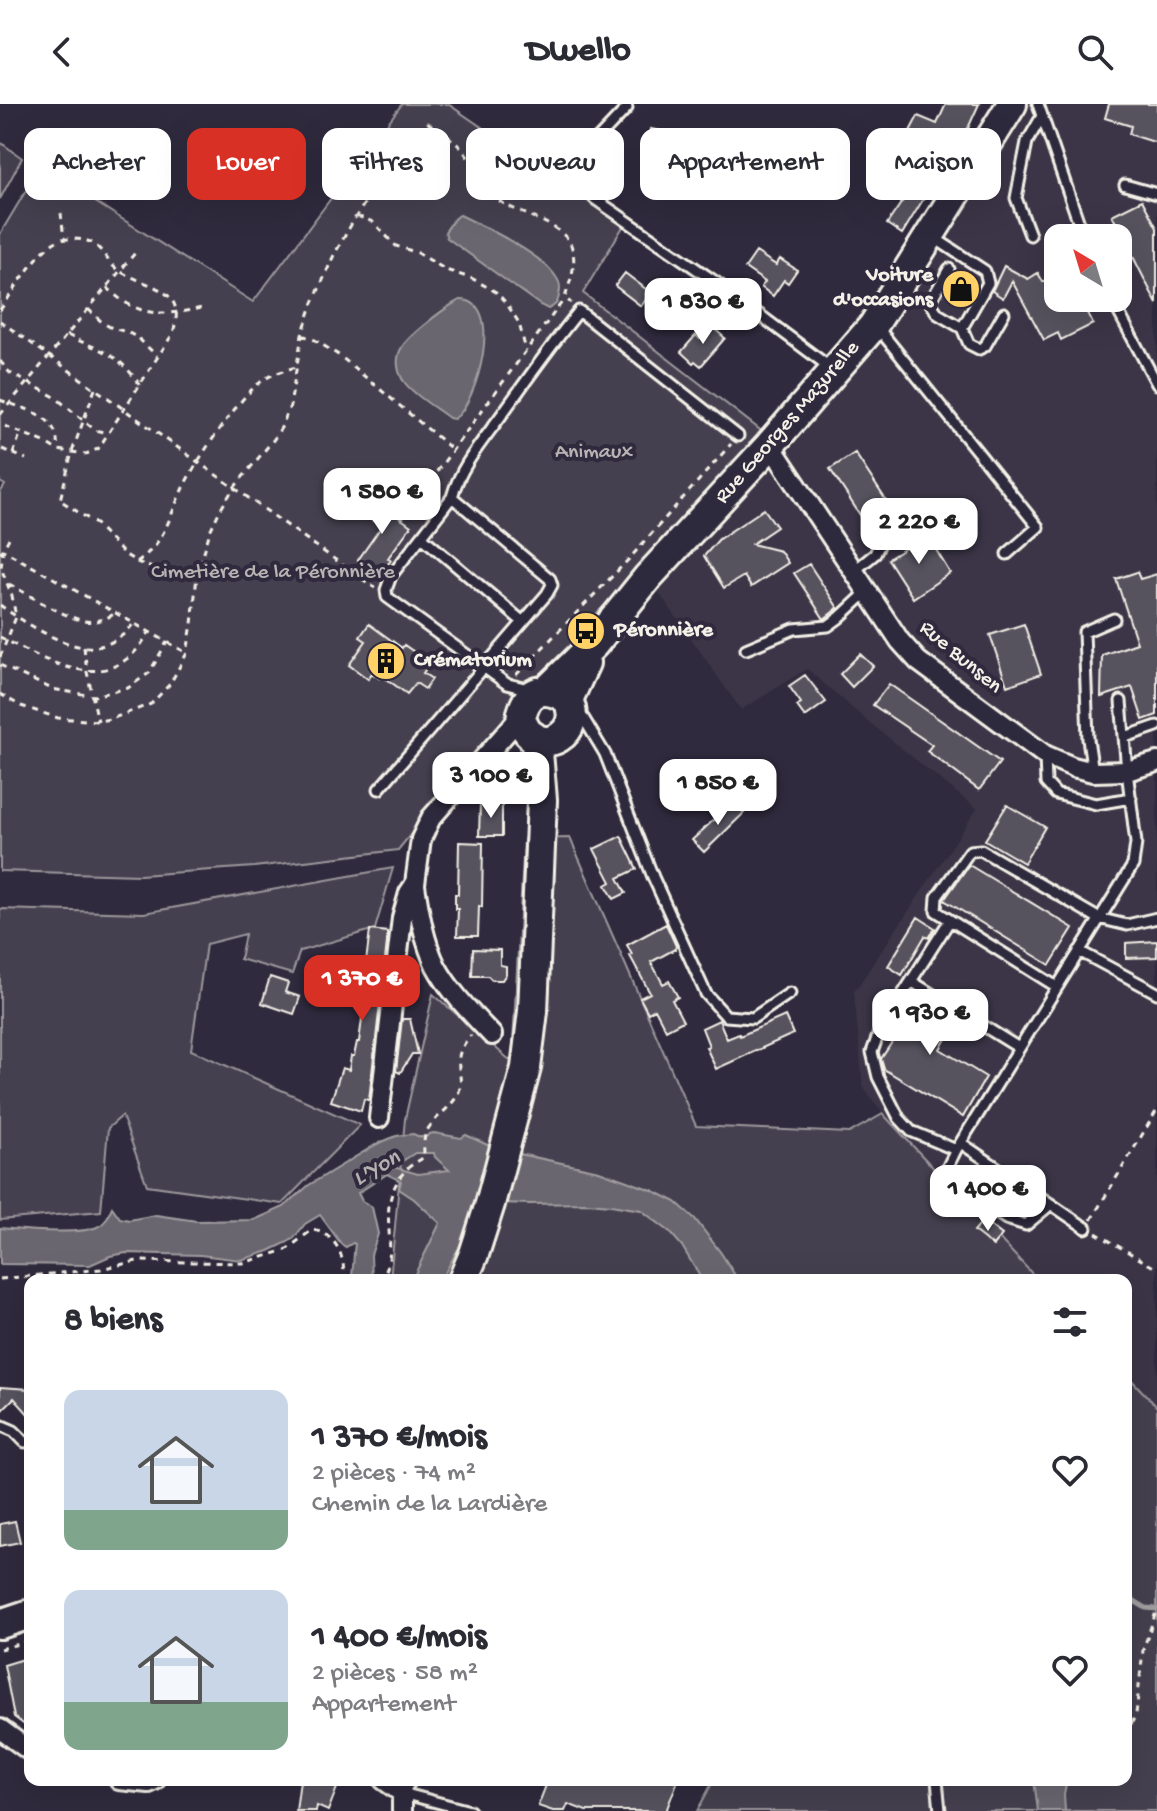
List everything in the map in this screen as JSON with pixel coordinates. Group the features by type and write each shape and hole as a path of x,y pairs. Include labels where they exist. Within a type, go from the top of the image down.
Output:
{"main road":[{"name":"Rue Georges Mazurelle","path":"542,712 648,577 769,446 873,326 1012,104"},
{"path":"466,1274 490,1204 526,1068 533,1011 542,800 538,752 542,712"}],"street":[{"name":"Rue Bunsen","path":"769,446 900,641 918,661 1045,755 1073,767 1093,772 1127,771 1157,762"},
{"path":"487,1029 451,989 436,966 428,945 415,884 421,839 431,818 499,741 542,712"},
{"path":"379,1118 402,918 415,884"},
{"path":"0,1729 24,1747"}],"lane":[{"path":"1038,104 1079,224"},
{"path":"627,108 588,149 578,181 595,199 717,283 835,371"},
{"path":"1030,235 1016,198 1027,142 1042,116"},
{"path":"1125,185 1157,194"},
{"path":"930,235 985,271 988,283 962,328"},
{"path":"949,269 930,302 938,314 962,328 969,344 979,349 985,346 1004,313"},
{"path":"595,736 542,712 387,597 391,576 452,497 456,482 469,459 579,311 738,436"},
{"path":"1118,312 1157,384"},
{"path":"873,326 882,333 1038,527 1007,554"},
{"path":"379,789 552,585 550,579 452,497"},
{"path":"854,571 875,554 882,539 901,524"},
{"path":"422,537 523,622"},
{"path":"746,649 794,629 828,626 868,591"},
{"path":"1093,772 1088,739 1084,632 1114,619"},
{"path":"1051,1204 1026,1225 1006,1219 948,1181 945,1172 958,1146 1133,865 1136,843 1121,701"},
{"path":"542,712 584,719 595,736 605,754 653,877 706,994 726,1016 753,1018 790,993"},
{"path":"1125,737 1157,726"},
{"path":"1045,755 1046,783 1056,794 1096,804 1131,798"},
{"path":"1057,987 936,911 937,897 970,851 981,850 1098,918 1127,925 1157,918"},
{"path":"950,920 880,1030 872,1052 878,1077 899,1118 911,1131 958,1146 1086,1228"},
{"path":"1079,951 1157,993"},
{"path":"911,981 1019,1048"},
{"path":"0,1425 14,1431 24,1441"},
{"path":"938,1786 940,1811"},
{"path":"405,1795 470,1811"}],"path":[{"path":"0,694 21,706 58,718 98,721 151,704 170,684 187,653 197,576 210,531 233,489 282,426 290,406 302,335 334,255 372,192 406,154 428,123 457,144 496,198 514,210 557,229 570,242 575,264 565,298 401,520"},
{"path":"61,213 64,239"},
{"path":"356,216 373,222 396,246 418,253 446,270 473,279 496,292 519,323 526,351"},
{"path":"0,310 41,254 55,242 84,239 100,248 119,272 163,290 172,300 176,314 172,335 98,449 86,454 57,450 0,424"},
{"path":"0,415 135,253"},
{"path":"107,287 132,307 154,314 176,314 206,307"},
{"path":"565,298 579,311"},
{"path":"88,309 103,323 138,338 158,357"},
{"path":"0,321 387,597"},
{"path":"67,335 117,358 140,385"},
{"path":"302,335 340,356 453,450"},
{"path":"0,361 10,373 55,397 95,430 108,433"},
{"path":"137,562 160,541 183,488 241,401 276,372 297,366"},
{"path":"95,389 72,452 60,500 96,524 124,554 137,562 160,571 197,576"},
{"path":"0,400 43,417 54,426 58,438 57,450"},
{"path":"13,454 21,432"},
{"path":"542,712 629,559 738,436"},
{"path":"2,449 26,459"},
{"path":"0,657 16,617 1,568 2,551 11,534"},
{"path":"2,551 187,653"},
{"path":"7,582 49,606 85,621 104,620 114,614"},
{"path":"0,605 55,638 84,647 106,645 126,634 133,624"},
{"path":"0,637 61,665 87,672 106,670 126,660 149,632"},
{"path":"0,665 52,689 94,696 128,688 149,673 167,642"},
{"path":"84,647 98,721"},
{"path":"385,1274 389,1264 389,1203 396,1184 407,1168 424,1157 425,1134 435,1120 447,1111 459,1092 459,1057 464,1043 487,1029"},
{"path":"1157,1110 1086,1228 1157,1269"},
{"path":"50,1274 101,1269 137,1261 243,1263 286,1250 312,1230 322,1231 341,1250 345,1274"},
{"path":"0,1279 24,1277"},
{"path":"1132,1722 1136,1714 1143,1650 1157,1609"},
{"path":"0,1649 15,1626"}],"shaded area":[{"path":"1000,104 1157,104 1157,1407 1132,1381 1132,1274 1028,1274 917,1159 863,1087 854,992 977,809 807,669 741,710 655,587 764,433 875,298 938,200 1001,200 1001,128 985,128"}],"green space":[{"name":"Cimetière de la Péronnière","path":"402,104 448,104 483,128 466,128 466,200 588,200 624,225 583,293 764,433 631,580 596,614 558,670 520,693 498,727 398,850 254,867 140,875 0,871 0,493 5,485 0,482 0,234 24,194 24,200 92,200 253,302 330,200 450,200 450,128 384,128"},
{"path":"0,142 22,158 0,199"},
{"path":"570,838 696,1126 849,1133 883,1114 1032,1274 391,1274 405,1119 433,994 512,1062 524,839"},
{"path":"393,868 375,929 300,951 292,974 240,959 245,934 206,944 191,1050 360,1125 282,1204 147,1185 122,1116 108,1128 101,1211 0,1220 0,909 144,913"},
{"path":"1132,1380 1157,1407 1157,1811 697,1811 711,1786 1132,1786"}],"water":[{"path":"460,215 512,242 549,268 560,285 556,304 548,309 540,305 447,238 445,232"},
{"path":"460,300 474,304 482,316 483,354 471,394 454,419 409,388 400,375 398,361 402,347 412,335"},
{"name":"L'Yon","path":"434,1133 461,1138 466,1135 496,1149 599,1171 652,1190 676,1202 695,1219 734,1274 698,1274 670,1232 641,1210 588,1203 501,1203 471,1219 444,1274 415,1274 440,1223 399,1189 401,1181 387,1174 358,1193 362,1201 372,1207 378,1234 371,1255 372,1274 352,1274 355,1244 342,1245 320,1215 305,1224 288,1242 241,1260 200,1255 126,1253 90,1265 0,1264 0,1228 50,1231 89,1229 103,1223 112,1207 120,1218 129,1220 156,1215 197,1221 254,1220 284,1207 309,1185 377,1144 396,1136 413,1134 426,1137","holes":["415,1153 434,1153 449,1170 418,1174 393,1167"]},
{"path":"1035,1786 1066,1786 1065,1811 1038,1811"}],"building":[{"path":"946,104 979,104 968,128 912,128 918,116 937,124"},
{"path":"1109,104 1157,104 1157,143 1129,134 1131,126 1105,118"},
{"path":"903,200 923,200 902,234 887,224"},
{"path":"1142,200 1157,228 1157,304 1132,255 1132,224 1117,224 1112,215"},
{"path":"756,252 776,265 780,259 797,270 788,283 784,280 773,296 761,287 765,282 745,268"},
{"path":"1004,266 1028,279 1038,273 1044,281 1044,312 1087,312 1093,324 1061,340 1058,333 1044,340 1012,281 1003,298 992,291"},
{"path":"625,273 651,293 641,306 615,286"},
{"path":"711,326 725,338 701,366 681,352 696,335 700,339"},
{"path":"855,453 893,511 868,527 830,469"},
{"path":"370,496 411,526 388,558 391,560 381,574 358,560 381,527 360,511"},
{"path":"764,509 777,527 752,544 780,551 788,563 751,587 744,576 724,588 704,556 719,539"},
{"path":"927,535 950,573 913,598 888,559"},
{"path":"809,564 838,608 824,619 794,573"},
{"path":"1137,572 1140,579 1157,574 1157,715 1143,720 1132,687 1101,697 1102,655 1137,643 1116,579"},
{"name":"Crématorium","path":"369,624 402,648 404,645 430,663 423,673 432,679 425,689 416,683 407,694 381,675 379,678 372,673 368,679 349,665 366,641 360,637"},
{"path":"1024,624 1041,674 1007,686 990,635"},
{"path":"860,654 873,666 852,687 840,674"},
{"path":"805,675 826,702 805,717 797,706 801,703 789,686"},
{"path":"889,684 1000,762 979,790 927,751 932,745 873,705"},
{"path":"733,802 744,813 704,852 692,840"},
{"path":"480,803 502,803 502,836 479,836"},
{"path":"1007,805 1045,827 1024,863 985,840"},
{"path":"621,836 637,869 618,878 626,893 614,899 606,885 611,882 594,849"},
{"path":"459,842 483,843 482,907 479,906 478,936 457,936 455,894 458,894"},
{"path":"969,865 1073,928 1050,965 944,900"},
{"path":"918,917 935,928 929,938 925,936 902,975 888,966"},
{"path":"666,924 675,949 651,962 663,984 669,981 678,997 672,1000 683,1021 666,1030 655,1009 648,1013 640,998 650,993 627,945"},
{"path":"370,930 387,932 387,942 369,1100 364,1099 361,1111 331,1101 342,1068 349,1070 351,1056 354,1056 359,1042 364,1003 334,1000 336,991 329,990 332,977 348,980 365,970"},
{"path":"1157,941 1157,957 1126,958 1126,943"},
{"path":"473,949 500,950 500,965 506,966 502,980 472,976"},
{"path":"270,977 288,983 285,992 300,997 294,1014 262,1003"},
{"path":"912,993 957,1020 940,1049 986,1077 963,1117 884,1069 881,1059 892,1042 885,1038"},
{"path":"785,1016 793,1034 716,1069 702,1028 719,1020 727,1039"},
{"path":"402,1019 410,1019 418,1054 412,1054 400,1073 396,1071"},
{"path":"983,1220 1002,1235 993,1246 974,1231"},
{"path":"0,1387 24,1389 24,1409 14,1398 0,1412"},
{"path":"15,1521 20,1542 0,1546 0,1524"},
{"path":"24,1659 24,1724 14,1717 4,1665"},
{"path":"299,1786 338,1786 328,1811 317,1806 316,1811 296,1811"},
{"path":"546,1786 676,1786 666,1811 586,1811 568,1804 565,1811 553,1811 538,1806"}],"waterway":[{"path":"1132,1600 1146,1608 1157,1609"}],"place":[{"name":"Voiture d'occasions","path":"961,289"},
{"name":"Péronnière","path":"586,631"},
{"name":"Crématorium","path":"386,661"}],"park label":[{"name":"Animaux","path":"594,453"}]}
